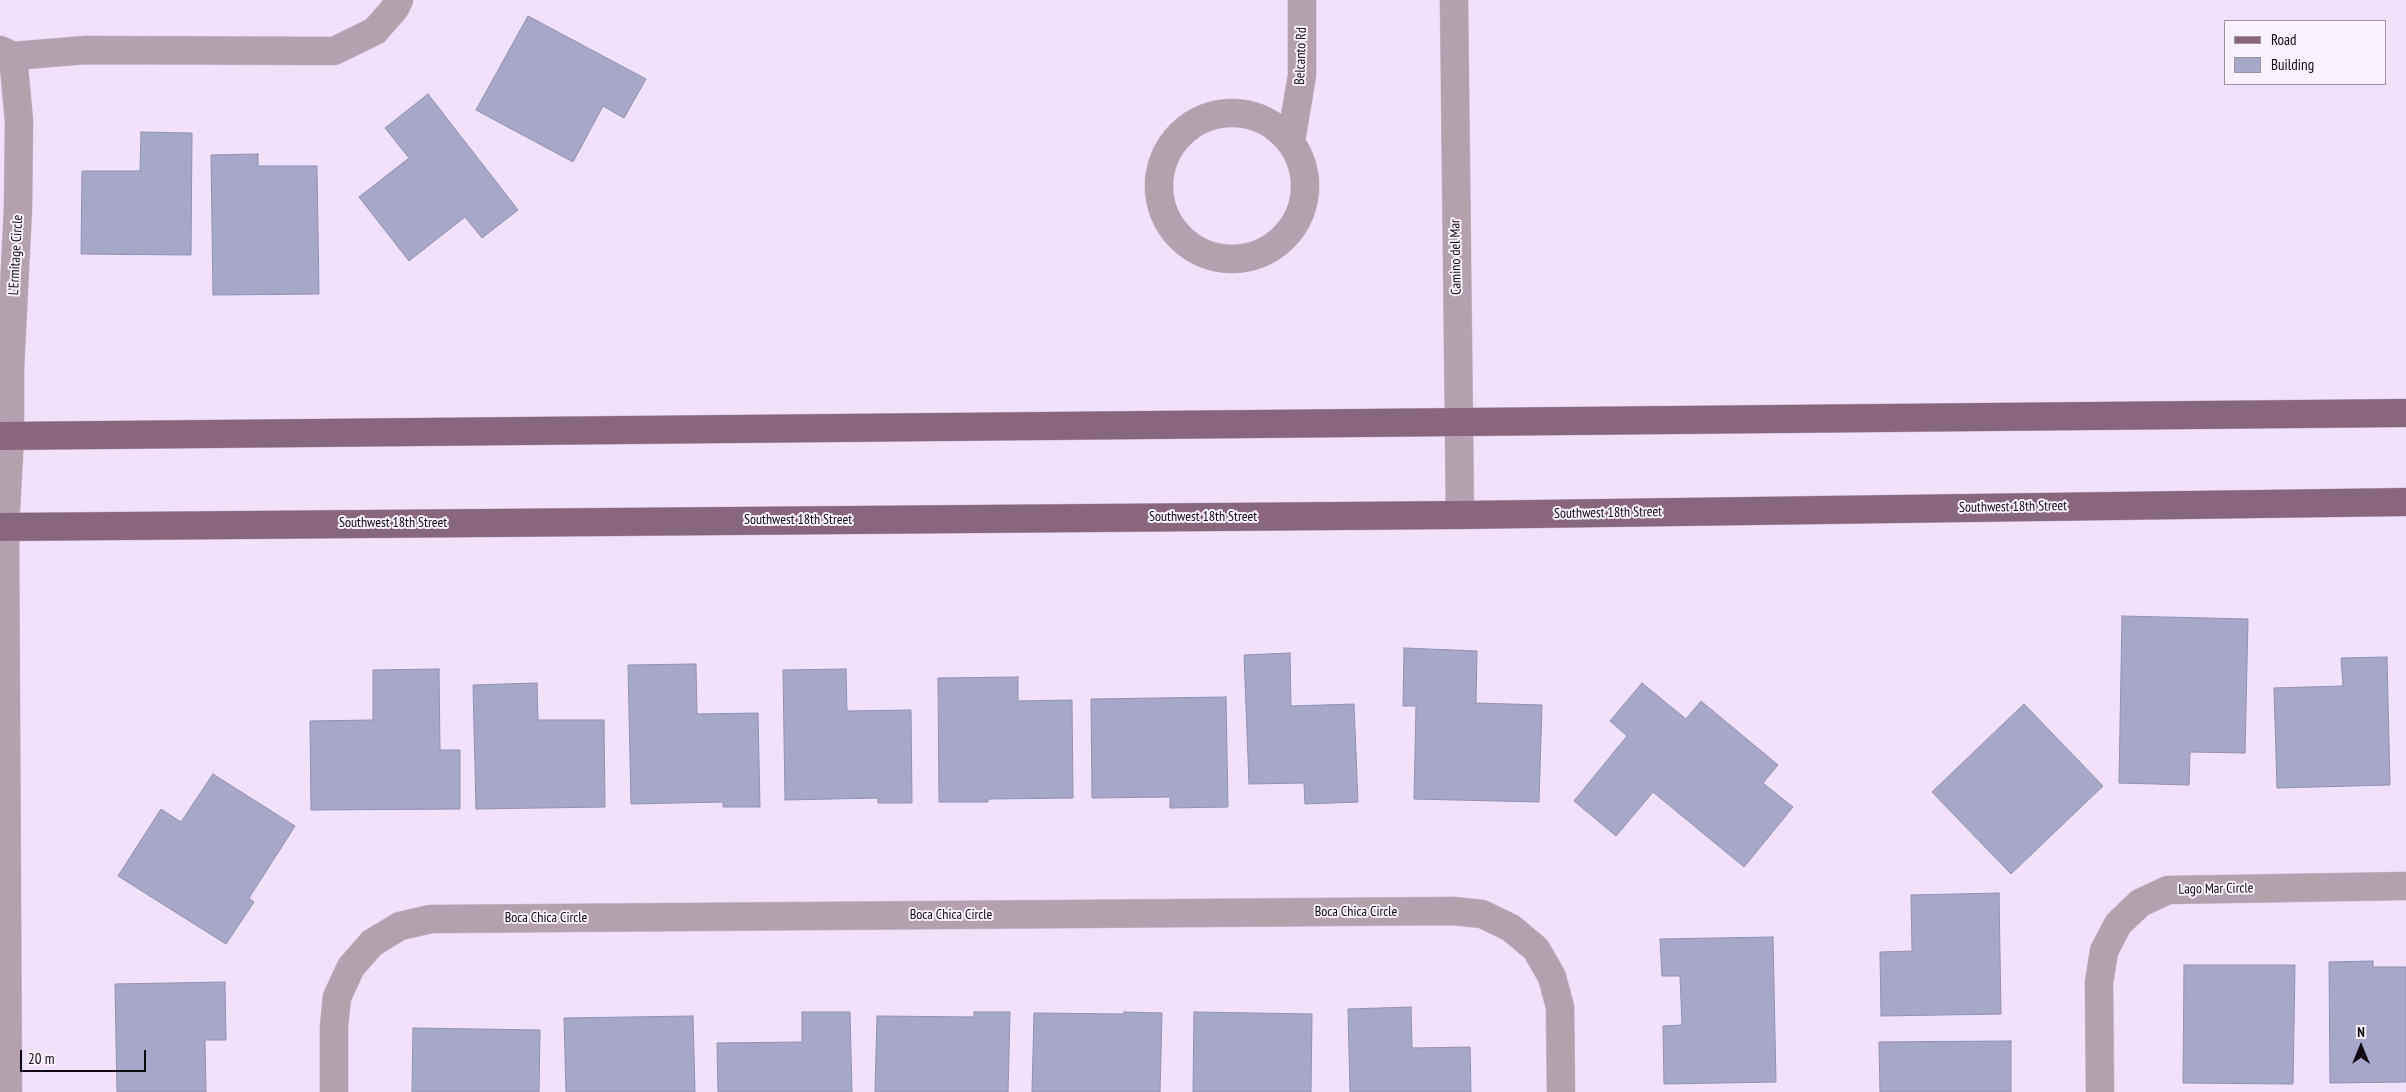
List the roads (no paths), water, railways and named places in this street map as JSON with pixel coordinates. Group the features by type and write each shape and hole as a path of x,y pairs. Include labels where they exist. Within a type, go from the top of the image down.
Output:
{"main road":[{"path":"5,436 2406,413"},
{"name":"Southwest 18th Street","path":"2,521 1460,515 2406,502"}],"street":[{"name":"L'Ermitage Circle","path":"8,1092 2,521 19,188 19,121 7,53 86,50 334,51 375,31 396,8 399,0"},
{"name":"Belcanto Rd","path":"1291,141 1302,75 1302,0"},
{"name":"Camino del Mar","path":"1454,0 1460,515"},
{"path":"1225,113 1248,114 1272,124 1291,141 1303,164 1306,189 1301,214 1287,236 1267,251 1242,259 1219,259 1197,251 1178,237 1165,217 1158,195 1160,172 1168,150 1182,131 1202,119 1225,113"},
{"name":"Lago Mar Circle","path":"2100,1092 2099,983 2104,951 2118,924 2140,903 2168,890 2406,886"},
{"name":"Boca Chica Circle","path":"334,1092 334,1026 338,997 351,968 372,943 393,930 400,926 431,919 1454,911 1482,914 1512,928 1536,949 1552,977 1560,1007 1561,1092"}]}
